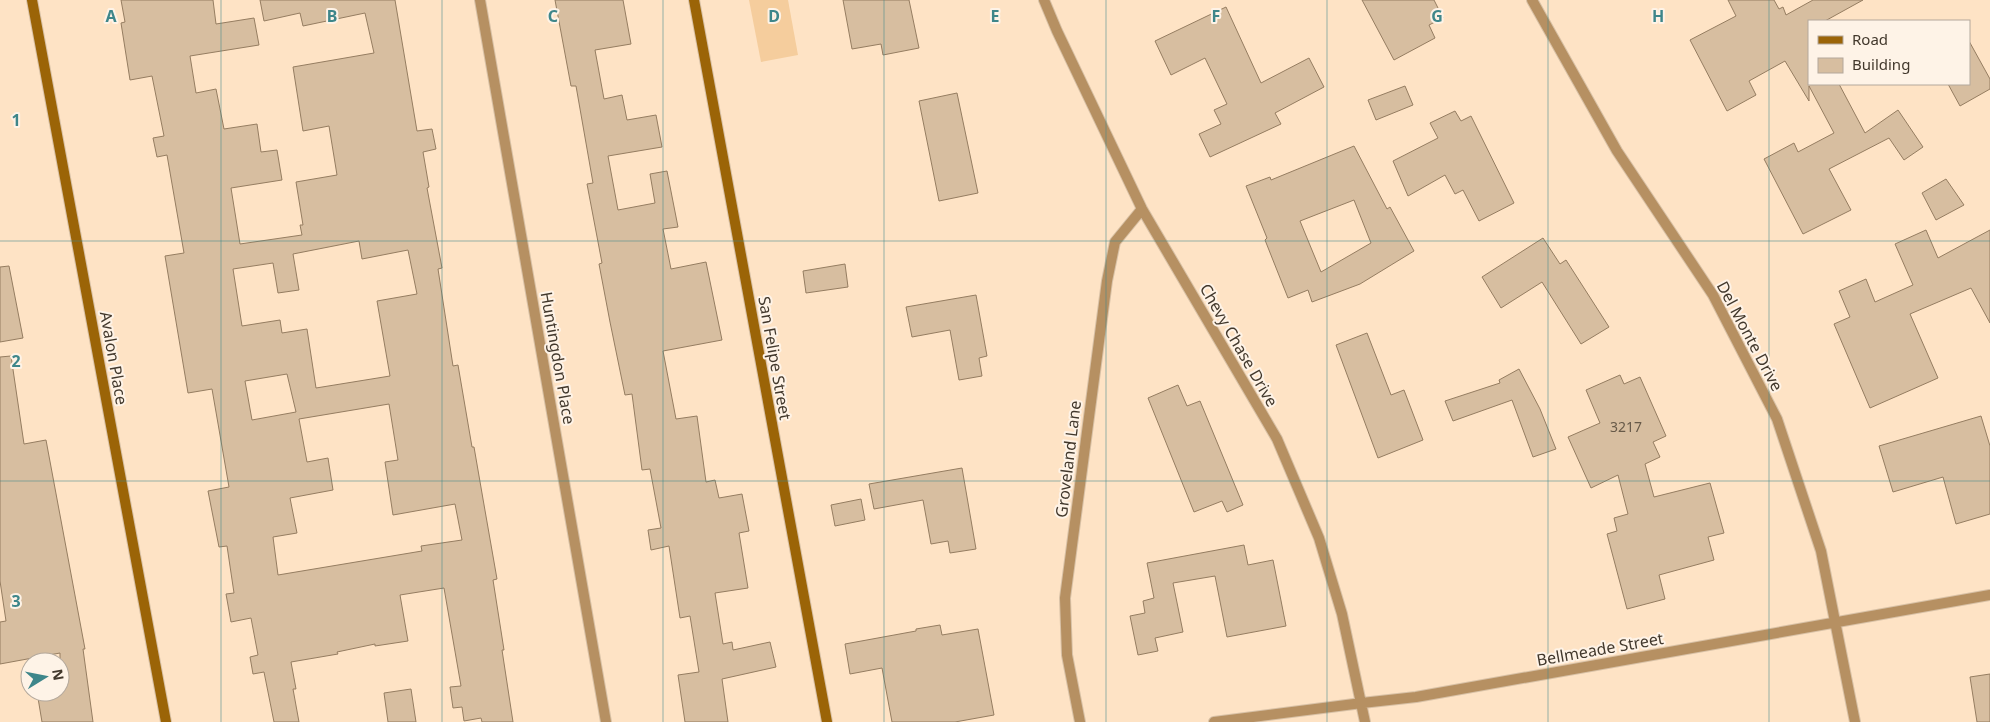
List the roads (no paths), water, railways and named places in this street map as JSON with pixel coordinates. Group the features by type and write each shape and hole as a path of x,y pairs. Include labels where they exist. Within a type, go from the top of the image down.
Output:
{"street":[{"name":"Avalon Place","path":"32,0 166,722"},
{"name":"Huntingdon Place","path":"480,0 606,722"},
{"name":"San Felipe Street","path":"694,0 827,722"},
{"name":"Chevy Chase Drive","path":"1044,0 1142,209 1277,440 1318,538 1342,614 1365,722"},
{"name":"Del Monte Drive","path":"1532,0 1617,151 1713,295 1777,419 1820,551 1855,722"},
{"name":"Groveland Lane","path":"1080,722 1067,655 1065,598 1107,281 1115,242 1142,209"},
{"name":"Bellmeade Street","path":"1214,722 1416,698 1990,595"}]}
